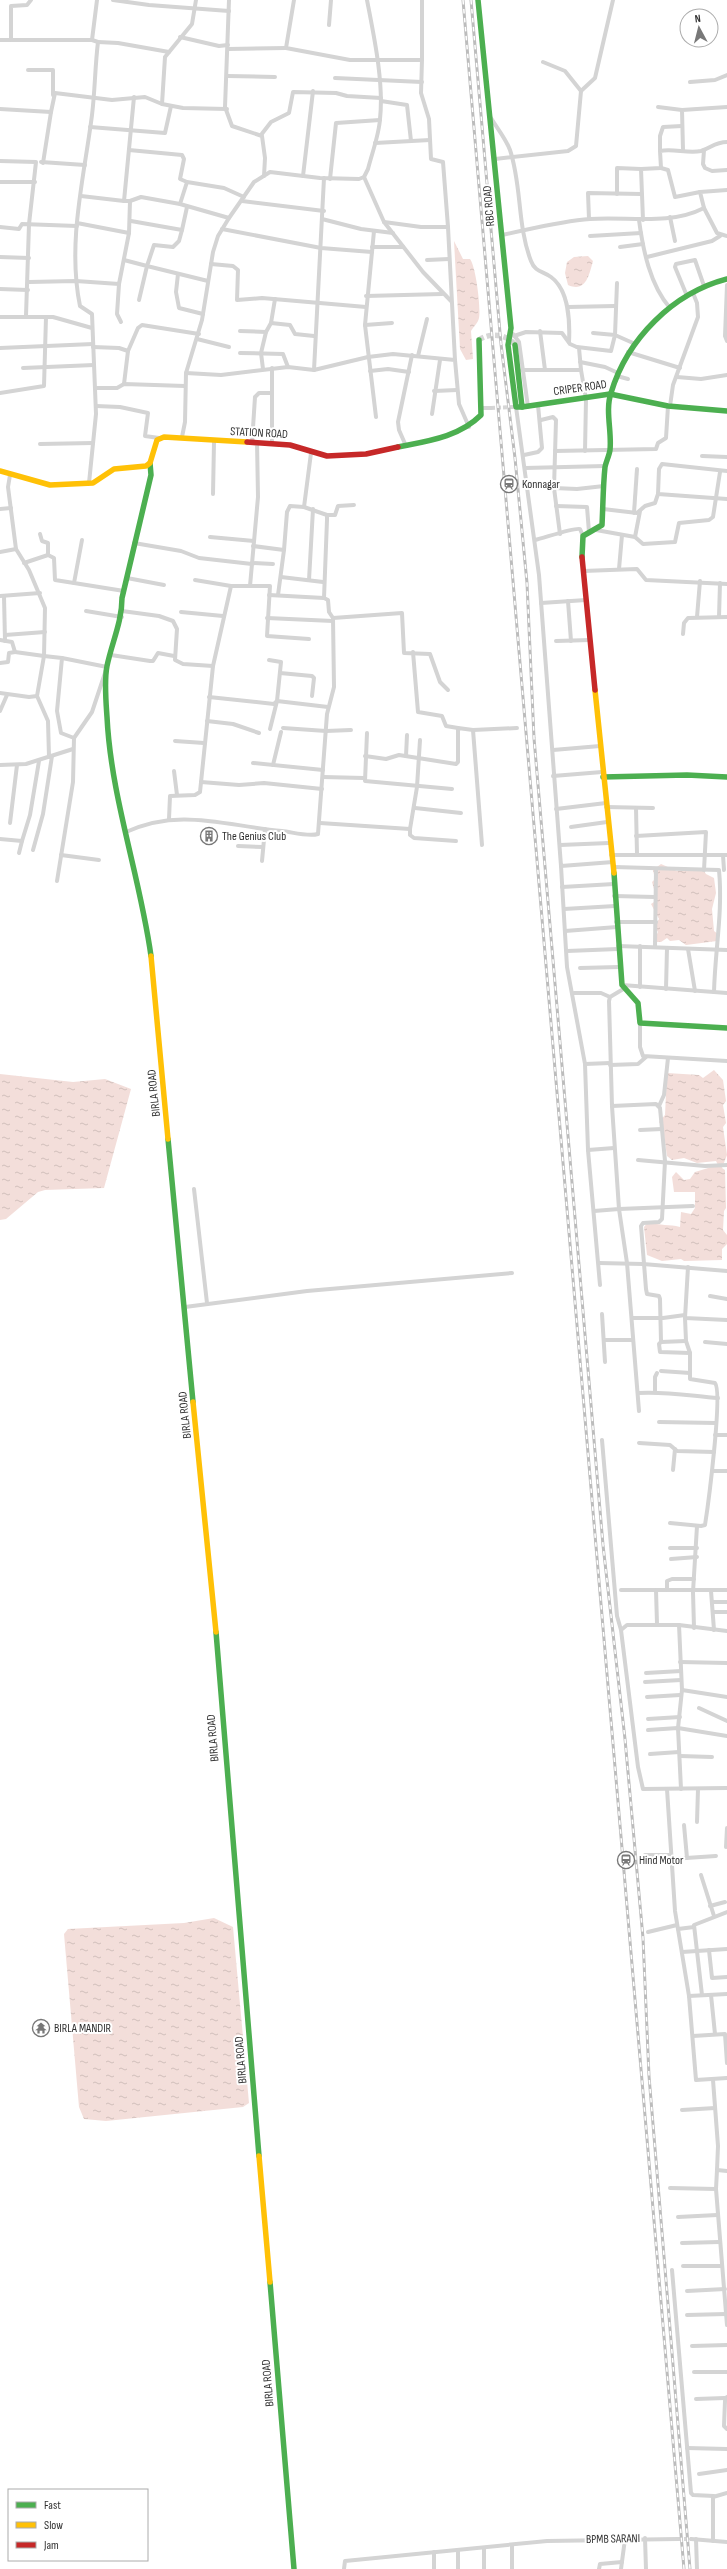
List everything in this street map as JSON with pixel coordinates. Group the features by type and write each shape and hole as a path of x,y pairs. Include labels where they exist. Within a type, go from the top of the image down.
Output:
{"street":[{"path":"10,0 11,40"},
{"path":"11,6 27,5 31,0"},
{"path":"92,40 97,0"},
{"path":"113,0 229,11"},
{"path":"162,104 165,57 192,24 196,9 196,0"},
{"path":"230,0 227,109 232,126 244,131 261,134"},
{"path":"286,48 294,0"},
{"path":"329,25 331,0"},
{"path":"367,0 380,79 381,100 380,120 375,143 364,177 384,222 442,294 451,301"},
{"path":"422,0 421,93 429,119 431,159 442,162 448,227 457,390 460,408 469,427"},
{"name":"RBC ROAD","path":"478,0 511,328 514,336 519,342 522,370 519,407 541,603 553,750 553,776 560,845 568,974 574,993 585,1064 588,1150 600,1285"},
{"path":"495,159 574,149 581,91 595,78 613,0"},
{"path":"180,37 219,46 286,48 350,60 422,60"},
{"path":"0,40 92,40 170,52"},
{"path":"89,483 96,406 92,312 80,306 76,281 77,225 94,96 98,42"},
{"path":"544,62 565,71 581,91"},
{"path":"28,70 53,70 53,95 43,163"},
{"path":"690,82 707,81 727,75"},
{"path":"227,76 275,77"},
{"path":"335,78 422,82"},
{"path":"261,134 271,122 289,113 293,92 314,91 407,105 411,141"},
{"path":"304,176 314,91"},
{"path":"53,95 55,93 94,96 112,100 145,97 171,106 227,109"},
{"path":"124,201 134,97"},
{"path":"90,126 165,133 171,106"},
{"path":"658,107 682,110 727,108"},
{"path":"0,109 51,112"},
{"path":"682,110 683,150"},
{"path":"491,118 507,145 511,157 522,231 533,266 553,278 568,308 570,322 569,342"},
{"path":"330,179 336,123 380,120"},
{"path":"661,168 660,136 663,127 682,126"},
{"path":"261,134 264,147 264,176"},
{"path":"375,143 430,140"},
{"path":"660,150 683,150 694,152 704,150 716,142 727,142"},
{"path":"129,150 182,155 184,159 180,179 187,182 224,188 243,199 324,212"},
{"path":"704,150 703,164 705,168 712,171 727,170"},
{"path":"0,161 85,165"},
{"path":"26,316 29,282 30,224 36,162"},
{"path":"617,194 617,168 661,168 668,170 675,197 700,192 727,190"},
{"path":"641,169 641,233 643,244 656,289 670,308"},
{"path":"182,437 185,422 186,373 199,334 211,264 222,229 254,182 270,172 330,179 359,179 364,177"},
{"path":"314,370 316,303 322,219 324,212 324,178"},
{"path":"0,182 35,182"},
{"path":"180,204 187,182"},
{"path":"700,192 704,208 720,236"},
{"path":"589,219 587,195 641,194"},
{"path":"81,196 124,201 141,197 180,204 229,218"},
{"path":"121,322 116,314 119,284 131,221 130,200"},
{"path":"139,300 147,266 154,245 173,247 178,241 182,230 187,207"},
{"path":"502,235 589,219 641,220 670,217 704,208"},
{"path":"670,217 675,241"},
{"path":"322,219 374,231 393,233"},
{"path":"131,221 182,230"},
{"path":"384,222 421,227 448,227"},
{"path":"0,227 18,229 22,224 77,225 129,233"},
{"path":"222,229 321,248 372,249 403,247"},
{"path":"374,231 366,296 365,325 376,417"},
{"path":"590,236 641,233"},
{"path":"647,257 704,243 720,236 727,236"},
{"path":"620,247 643,244"},
{"path":"0,257 29,258"},
{"path":"427,260 450,259"},
{"path":"124,260 208,281"},
{"path":"555,451 657,449 658,442 666,438 669,406 677,377 698,317 697,303 690,294 675,267 676,264 695,260 704,286"},
{"path":"211,264 233,266 238,270 236,299 275,299 366,307"},
{"path":"178,274 176,292 179,308 203,314"},
{"path":"583,536 596,530 602,525 605,466 610,451 610,394 617,375 634,343 670,308 690,294 704,286 724,280 727,285 725,336 727,341"},
{"path":"29,282 76,281 119,284"},
{"path":"576,347 611,351 615,335 617,283"},
{"path":"0,289 28,290"},
{"path":"366,296 442,294"},
{"path":"263,369 260,353 266,332 271,323 275,299"},
{"path":"568,308 615,306"},
{"path":"0,317 26,316 46,318 92,328"},
{"path":"0,393 44,386 47,344 46,318"},
{"path":"418,356 427,319"},
{"path":"271,323 290,325 295,334 314,336"},
{"path":"365,325 392,323"},
{"path":"124,384 128,352 138,328 142,325 199,334"},
{"path":"511,328 508,345 519,407"},
{"path":"240,331 266,332"},
{"path":"540,331 545,370"},
{"path":"514,336 540,331 562,333 569,342 580,351 580,362 586,399 585,451"},
{"path":"593,333 615,335 634,343"},
{"path":"197,339 229,347"},
{"path":"479,340 482,408 491,408"},
{"path":"0,345 0,348 47,344 93,346 118,348 128,352"},
{"path":"515,345 519,407"},
{"path":"628,352 680,368"},
{"path":"240,353 283,354 288,367"},
{"path":"186,373 222,375 288,367 314,370 368,357 398,354 440,360 455,360"},
{"path":"406,446 399,430 398,422 412,355"},
{"path":"432,414 434,391 440,360"},
{"path":"580,362 605,367 617,375 628,379"},
{"path":"23,368 94,365"},
{"path":"272,368 272,444"},
{"path":"370,371 388,369 409,372"},
{"path":"522,370 581,370"},
{"path":"677,377 701,379 727,375"},
{"path":"95,388 119,388 124,384 185,386"},
{"path":"434,391 457,390"},
{"path":"250,586 258,497 254,443 255,397 259,393 271,393"},
{"name":"CRIPER ROAD","path":"519,407 586,399 610,394 669,406 727,411"},
{"path":"524,455 538,452 542,448 541,420 538,405"},
{"path":"0,471 45,485 89,483 96,482 114,469 142,467 150,463 159,438 145,436 148,413 120,408 96,406"},
{"name":"STATION ROAD","path":"159,438 182,437 214,442 290,445 311,453 326,456 366,454 438,439 469,427 481,415 482,408"},
{"path":"541,420 553,417 556,420 554,488 560,534"},
{"path":"213,494 214,442"},
{"path":"40,444 93,443"},
{"path":"304,507 311,453"},
{"path":"702,456 727,457"},
{"name":"BIRLA ROAD","path":"150,463 151,475 134,543 124,591 122,614 107,667 107,718 126,832 143,906 154,976 208,1540 294,2569"},
{"path":"603,509 634,513 655,503 658,494 659,469 662,464 720,472 727,471"},
{"path":"525,468 605,466"},
{"path":"634,513 637,469"},
{"path":"596,530 635,537 643,544 675,542 677,524 711,518 716,499 720,472"},
{"path":"10,475 8,487 16,549 40,593 45,608 46,632 44,656 37,696 48,721 50,757 44,807 33,850"},
{"path":"554,488 577,489 604,486"},
{"path":"658,494 727,499"},
{"path":"278,595 289,507 304,507 328,515 335,515 338,506 354,505"},
{"path":"556,506 587,507 589,532"},
{"path":"0,509 11,508"},
{"path":"309,580 313,509"},
{"path":"635,537 640,511"},
{"path":"324,598 328,515"},
{"path":"535,540 560,534 576,528 583,536 583,571 602,774 613,865 618,967 623,987 637,999 640,1023 640,1051 646,1057 727,1061"},
{"path":"40,534 42,541 48,543 48,555"},
{"path":"619,569 622,535"},
{"path":"210,537 284,550"},
{"path":"74,582 82,540"},
{"path":"134,543 181,551 199,558 273,564"},
{"path":"0,552 16,549"},
{"path":"24,563 48,555 54,558 55,580 124,591"},
{"path":"583,571 619,569 639,570 646,580 700,581 727,584"},
{"path":"281,577 324,582"},
{"path":"127,578 164,585"},
{"path":"195,580 231,586 270,586 267,636 309,639"},
{"path":"697,617 700,581"},
{"path":"719,617 720,583"},
{"path":"169,819 169,797 198,794 201,782 213,666 223,616 231,586"},
{"path":"14,652 12,642 2,640 5,635 2,596 40,593"},
{"path":"126,832 148,822 169,819 192,819 265,830 317,835 320,823 328,707 334,687 333,619 329,612 328,600 324,598 269,595"},
{"path":"541,603 586,600"},
{"path":"568,601 571,641"},
{"path":"86,611 173,620 177,629 174,656 177,662 213,666"},
{"path":"181,612 223,616"},
{"path":"267,618 333,619 402,613 404,652 430,654 440,682 448,690"},
{"path":"683,634 684,620 697,617 727,618"},
{"path":"5,635 46,632"},
{"path":"556,641 590,640"},
{"path":"0,663 8,662 9,653 14,652 62,658 107,667 92,712 74,738 73,782 57,881"},
{"path":"414,652 418,712 442,716 446,726 458,728 473,730 517,728"},
{"path":"111,655 150,661 153,661 158,654 174,656"},
{"path":"62,658 57,711 61,733 74,738"},
{"path":"269,660 282,662 277,701 270,730"},
{"path":"280,673 312,676 314,678 312,696"},
{"path":"0,693 7,695 37,696"},
{"path":"0,711 7,695"},
{"path":"209,698 267,705 274,704 277,701 328,707"},
{"path":"207,721 233,724 259,733"},
{"path":"365,756 386,759 394,755 406,756 420,760 458,764 458,728"},
{"path":"273,765 282,730 351,730"},
{"path":"473,730 482,846"},
{"path":"364,778 367,733"},
{"path":"406,756 407,735"},
{"path":"420,740 420,760 415,808 410,835 414,838 456,841"},
{"path":"175,741 204,743"},
{"path":"553,750 600,746"},
{"path":"0,765 17,765 39,761 73,749"},
{"path":"19,853 30,815 39,761"},
{"path":"253,763 323,770"},
{"path":"10,823 17,765"},
{"path":"174,771 177,795"},
{"path":"553,776 602,774 727,777"},
{"path":"322,777 364,778 366,781 417,787 452,789"},
{"path":"201,782 239,785 264,783 322,789"},
{"path":"556,809 606,805 654,808"},
{"path":"415,808 461,813"},
{"path":"636,808 637,854"},
{"path":"571,827 608,822"},
{"path":"320,823 410,829"},
{"path":"262,861 265,830"},
{"path":"636,836 706,832 704,870"},
{"path":"0,838 22,841"},
{"path":"560,845 610,843"},
{"path":"238,846 263,847"},
{"path":"61,855 99,860"},
{"path":"561,866 613,865 656,869 726,870 725,855 611,855"},
{"path":"655,947 656,869"},
{"path":"714,992 715,950 721,921 718,870"},
{"path":"562,887 614,884"},
{"path":"614,896 655,897"},
{"path":"564,908 615,906"},
{"path":"721,921 727,921"},
{"path":"565,930 617,924 656,922"},
{"path":"567,951 640,946 727,950"},
{"path":"640,946 640,987"},
{"path":"666,989 667,948"},
{"path":"688,949 695,991"},
{"path":"580,968 618,967"},
{"path":"639,1411 632,1318 619,1209 614,1148 610,1064 610,998 623,987 727,993"},
{"path":"574,993 601,993 610,998"},
{"path":"640,1023 727,1028"},
{"path":"585,1064 638,1064 646,1057"},
{"path":"668,1058 664,1095 659,1106 665,1161 661,1221 643,1223 641,1226 643,1264 646,1292 660,1297 660,1352 690,1353"},
{"path":"612,1106 659,1106"},
{"path":"640,1130 662,1129"},
{"path":"588,1150 614,1148"},
{"path":"638,1160 665,1161 705,1166 727,1165"},
{"path":"194,1188 207,1303"},
{"path":"594,1211 662,1206 693,1206"},
{"path":"599,1263 643,1264 727,1271"},
{"path":"670,1524 697,1526 705,1524 714,1452 718,1398 715,1383 692,1381 690,1373 690,1353 686,1341 685,1317 688,1267"},
{"path":"185,1308 207,1303 307,1291 512,1273"},
{"path":"710,1296 727,1299"},
{"path":"602,1314 605,1362"},
{"path":"632,1318 685,1317 727,1320"},
{"path":"604,1340 633,1340"},
{"path":"661,1342 686,1341"},
{"path":"705,1342 727,1344"},
{"path":"655,1392 655,1377 659,1372 690,1373"},
{"path":"638,1393 655,1392 677,1396 718,1398"},
{"path":"659,1422 716,1423"},
{"path":"715,1435 727,1435"},
{"path":"602,1440 617,1616 621,1630 638,1767 643,1788 727,1788"},
{"path":"639,1443 670,1445 677,1451 714,1452"},
{"path":"673,1470 675,1449"},
{"path":"712,1471 727,1471"},
{"path":"694,1628 693,1592 697,1557 697,1526"},
{"path":"670,1548 697,1548"},
{"path":"671,1559 697,1557"},
{"path":"667,1590 667,1581 670,1579 694,1579"},
{"path":"621,1590 667,1590 693,1592 727,1590"},
{"path":"656,1590 657,1624"},
{"path":"712,1591 714,1630"},
{"path":"713,1602 727,1602"},
{"path":"714,1612 727,1612"},
{"path":"621,1630 627,1624 657,1624 727,1631"},
{"path":"679,1626 682,1690 680,1695 680,1717 678,1728 681,1789"},
{"path":"680,1662 727,1663"},
{"path":"646,1673 681,1671"},
{"path":"645,1682 681,1680"},
{"path":"682,1690 727,1697"},
{"path":"647,1697 680,1695"},
{"path":"698,1708 727,1721"},
{"path":"648,1719 680,1717"},
{"path":"648,1730 678,1728 727,1736"},
{"path":"650,1754 679,1754 712,1757"},
{"path":"667,1789 671,1857 678,1927 689,1996 696,2080 727,2078"},
{"path":"697,1822 698,1789"},
{"path":"684,1825 687,1858"},
{"path":"726,1847 727,1828"},
{"path":"645,1855 687,1858 716,1856"},
{"path":"701,1875 714,1916"},
{"path":"710,1906 725,1902"},
{"path":"648,1932 678,1927 694,1927 696,1924 727,1912"},
{"path":"694,1927 702,1995"},
{"path":"682,1952 727,1949"},
{"path":"709,1950 712,1978 727,1977"},
{"path":"689,1996 727,1994"},
{"path":"711,1995 715,2034"},
{"path":"693,2036 725,2034 727,2043 727,2063"},
{"path":"713,2080 717,2170 717,2215 726,2293 727,2325"},
{"path":"682,2110 715,2108"},
{"path":"717,2170 727,2171"},
{"path":"670,2188 716,2189"},
{"path":"678,2217 717,2215"},
{"path":"682,2243 719,2242"},
{"path":"683,2266 722,2266"},
{"path":"672,2270 686,2448 692,2494 714,2496 727,2493"},
{"path":"687,2291 726,2293"},
{"path":"687,2315 726,2314"},
{"path":"692,2346 727,2345"},
{"path":"694,2372 727,2372"},
{"path":"696,2399 726,2398 724,2426 727,2430"},
{"path":"686,2448 727,2449"},
{"path":"699,2474 727,2470"},
{"path":"713,2541 714,2496"},
{"path":"622,2569 625,2538"},
{"name":"BPMB SARANI","path":"344,2569 345,2561 547,2541 625,2538 678,2539"},
{"path":"645,2538 646,2569"},
{"path":"697,2569 694,2539 727,2542"},
{"path":"512,2545 512,2569"},
{"path":"484,2548 484,2569"},
{"path":"458,2550 458,2569"},
{"path":"434,2552 434,2569"},
{"path":"599,2569 600,2564 622,2562"}],"water":[{"path":"454,241 463,259 470,259 472,263 479,297 479,318 471,331 473,359 466,360 460,349"},
{"path":"588,256 593,261 586,281 579,287 568,285 565,273 567,262 574,257"},
{"path":"661,864 677,871 702,868 706,874 714,878 716,893 712,909 714,931 718,934 717,941 686,945 679,940 670,941 667,938 661,942 653,942 658,932 654,926 659,919 651,904 657,900 652,882 655,879 653,870"},
{"path":"714,1070 723,1080 726,1101 723,1105 726,1123 723,1127 727,1155 722,1168 725,1170 726,1208 724,1211 723,1230 727,1235 727,1244 722,1249 722,1260 684,1261 681,1259 662,1261 647,1255 644,1227 648,1222 680,1227 681,1212 691,1214 695,1208 695,1192 674,1192 672,1177 676,1172 684,1180 690,1179 695,1172 718,1165 716,1161 697,1163 684,1158 672,1160 667,1156 663,1128 659,1122 665,1115 667,1073 699,1075 703,1078"},
{"path":"0,1074 73,1082 105,1079 131,1089 104,1188 45,1190 38,1192 6,1219 0,1220"},
{"path":"214,1918 233,1927 249,2103 243,2107 106,2121 84,2119 79,2107 64,1934 68,1929 184,1923"}],"tunnel":[{"path":"479,340 483,337 498,335 508,338 515,345"},
{"path":"491,408 512,407"},
{"path":"678,2539 691,2539"}],"railway":[{"path":"463,0 684,2569"},
{"path":"471,0 501,344 515,458 527,583 534,738 603,1545 625,1739 643,1938 649,2076 690,2569"}],"traffic: fast":[{"path":"478,0 511,328 508,345 516,407 522,407"},
{"path":"582,557 583,536 602,525 605,467 610,450 609,400 618,373 628,354 640,337 671,307 688,295 727,279"},
{"path":"398,447 432,440 453,433 463,428 481,415 479,340"},
{"path":"515,345 522,407 610,394 668,406 727,411"},
{"path":"150,463 151,475 122,598 119,624 107,666 105,685 114,777 140,896 151,956"},
{"path":"603,777 687,775 727,777"},
{"path":"614,873 622,985 638,1003 640,1023 727,1028"},
{"path":"168,1139 193,1402"},
{"path":"216,1632 259,2156"},
{"path":"270,2282 294,2569"}],"traffic: slow":[{"path":"0,471 50,485 93,483 114,469 146,466 150,463 157,440 164,437 247,442"},
{"path":"595,690 614,873"},
{"path":"151,956 168,1139"},
{"path":"193,1402 216,1632"},
{"path":"259,2156 270,2282"}],"traffic: jam":[{"path":"247,442 290,445 327,456 366,454 398,447"},
{"path":"582,557 595,690"}],"place":[{"name":"Konnagar","path":"509,484"},
{"name":"The Genius Club","path":"209,836"},
{"name":"Hind Motor","path":"626,1860"},
{"name":"BIRLA MANDIR","path":"41,2028"}]}
